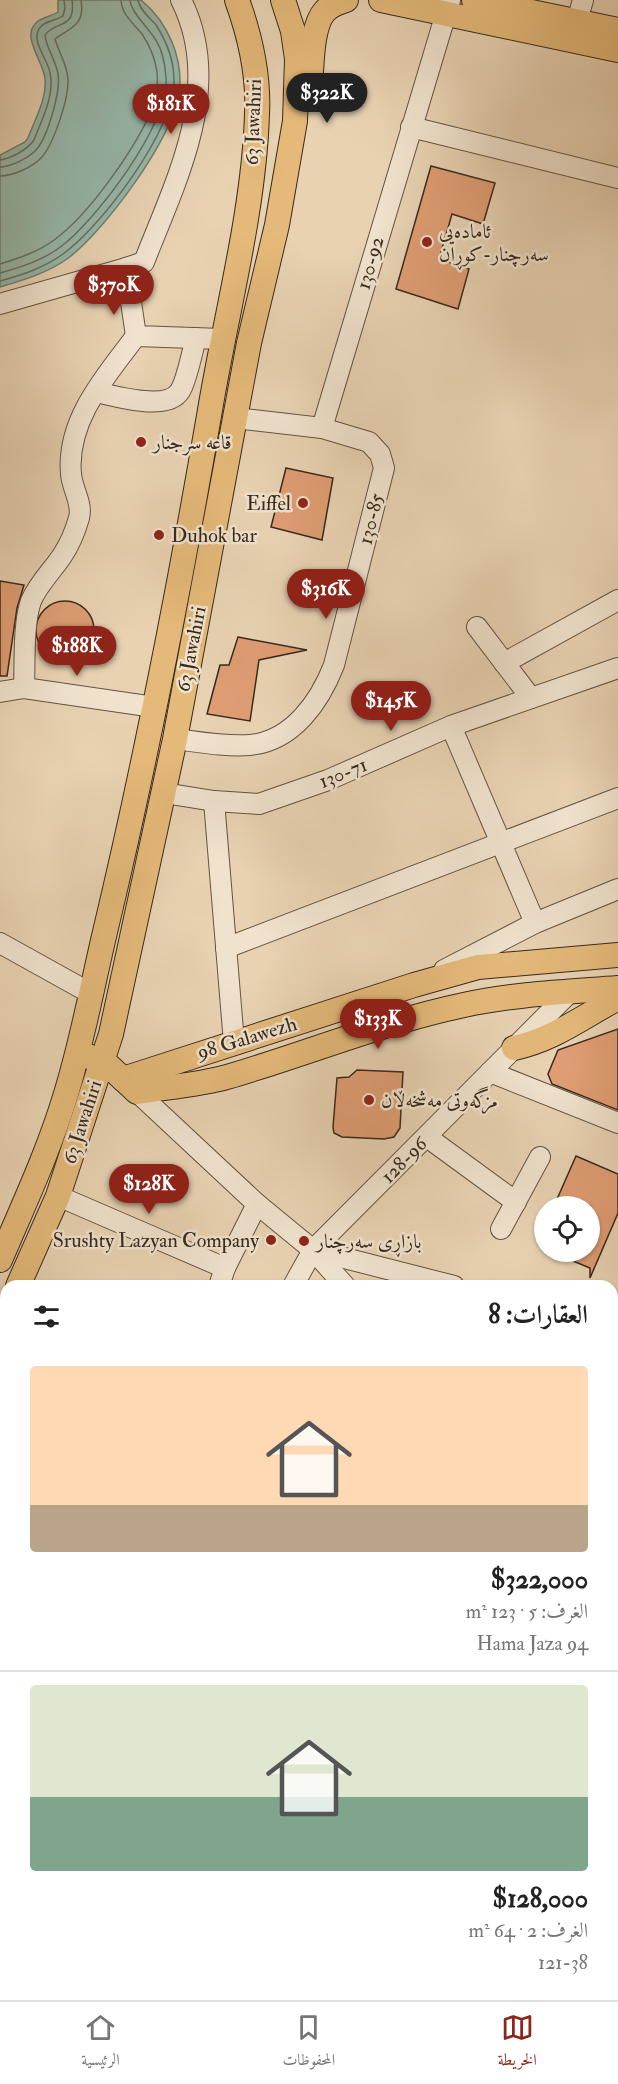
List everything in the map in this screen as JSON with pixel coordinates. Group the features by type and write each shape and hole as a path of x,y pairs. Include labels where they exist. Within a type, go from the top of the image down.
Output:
{"main road":[{"name":"63 Jawahiri","path":"0,1260 44,1157 78,1054 90,993 118,879 195,500 248,199 257,117 258,92 251,45 237,0"},
{"name":"63 Jawahiri","path":"21,1280 58,1196 102,1062 124,981 164,793 234,418 289,161 297,97 295,45 283,0"},
{"path":"277,225 300,155 319,22 325,11 336,3 346,0"},
{"path":"381,0 577,21 618,50"},
{"path":"474,0 618,30"},
{"name":"98 Galawezh","path":"130,1085 234,1042 478,967 618,955"},
{"path":"570,992 571,960"},
{"name":"98 Galawezh","path":"130,1085 188,1086 217,1079 412,1017 462,1005 511,996 618,988"},
{"path":"514,1048 534,1044 553,1036 618,998"},
{"path":"320,1015 330,1043"},
{"path":"78,1054 102,1062 130,1085"}],"street":[{"path":"0,304 144,262 170,195 197,110 200,70 194,35 181,0"},
{"name":"130-92","path":"322,428 447,7"},
{"path":"411,127 618,178"},
{"path":"24,688 31,602 45,577 61,558 71,541 80,516 80,504 70,474 75,433 81,414 136,336 126,268"},
{"path":"136,336 222,339"},
{"path":"96,392 148,402 172,399 180,391 196,338"},
{"path":"234,418 322,428"},
{"name":"130-85","path":"175,739 251,745 273,739 295,724 312,708 325,688 334,665 384,468 380,454 369,442 322,428"},
{"path":"504,663 618,600"},
{"path":"477,627 531,698"},
{"name":"130-71","path":"164,793 214,801 259,804 328,780 451,726 618,668"},
{"path":"0,692 24,688 154,707"},
{"path":"451,726 535,923"},
{"path":"226,948 618,798"},
{"path":"214,801 234,1042"},
{"path":"414,985 535,923 618,889"},
{"path":"0,943 90,993"},
{"name":"128-96","path":"296,1280 313,1250 570,992"},
{"path":"490,1072 618,1123"},
{"path":"130,1085 257,1204 313,1250 340,1280"},
{"path":"427,1137 516,1202"},
{"path":"501,1229 540,1157"},
{"path":"58,1196 222,1277 257,1204"},
{"path":"313,1250 430,1280"}],"water":[{"path":"58,0 141,0 159,19 172,42 179,68 179,94 174,113 151,158 135,183 99,228 82,246 59,264 35,276 0,287 0,155 25,142 40,109 45,79 31,34 37,22 58,12"}],"building":[{"name":"ئامادەیی سەرچنار-کوڕان","path":"431,166 495,183 483,224 452,214 439,259 469,269 458,309 396,289"},
{"name":"Eiffel","path":"286,468 333,478 322,540 271,527"},
{"path":"0,581 24,585 17,608 7,676 0,676"},
{"path":"59,601 71,601 86,609 94,624 94,636 86,651 71,659 59,659 44,651 36,636 36,624 44,609"},
{"path":"238,637 307,650 259,660 250,721 207,714 220,665 229,665"},
{"path":"618,1029 618,1110 552,1084 548,1074 558,1050"},
{"name":"مزگەوتی مەشخەڵان","path":"357,1070 403,1072 400,1128 394,1137 384,1139 342,1137 334,1133 337,1078 349,1077"},
{"path":"576,1156 618,1174 618,1213 600,1255 600,1196 558,1196"},
{"path":"576,1262 597,1262 590,1278 590,1268"}],"place":[{"name":"ئامادەیی سەرچنار-کوڕان","path":"427,242"},
{"name":"قاعه سرجنار","path":"141,442"},
{"name":"Eiffel","path":"303,503"},
{"name":"Duhok bar","path":"159,535"},
{"name":"مزگەوتی مەشخەڵان","path":"369,1100"},
{"name":"Srushty Lazyan Company","path":"271,1240"},
{"name":"بازاڕی سەرچنار","path":"304,1241"}]}
